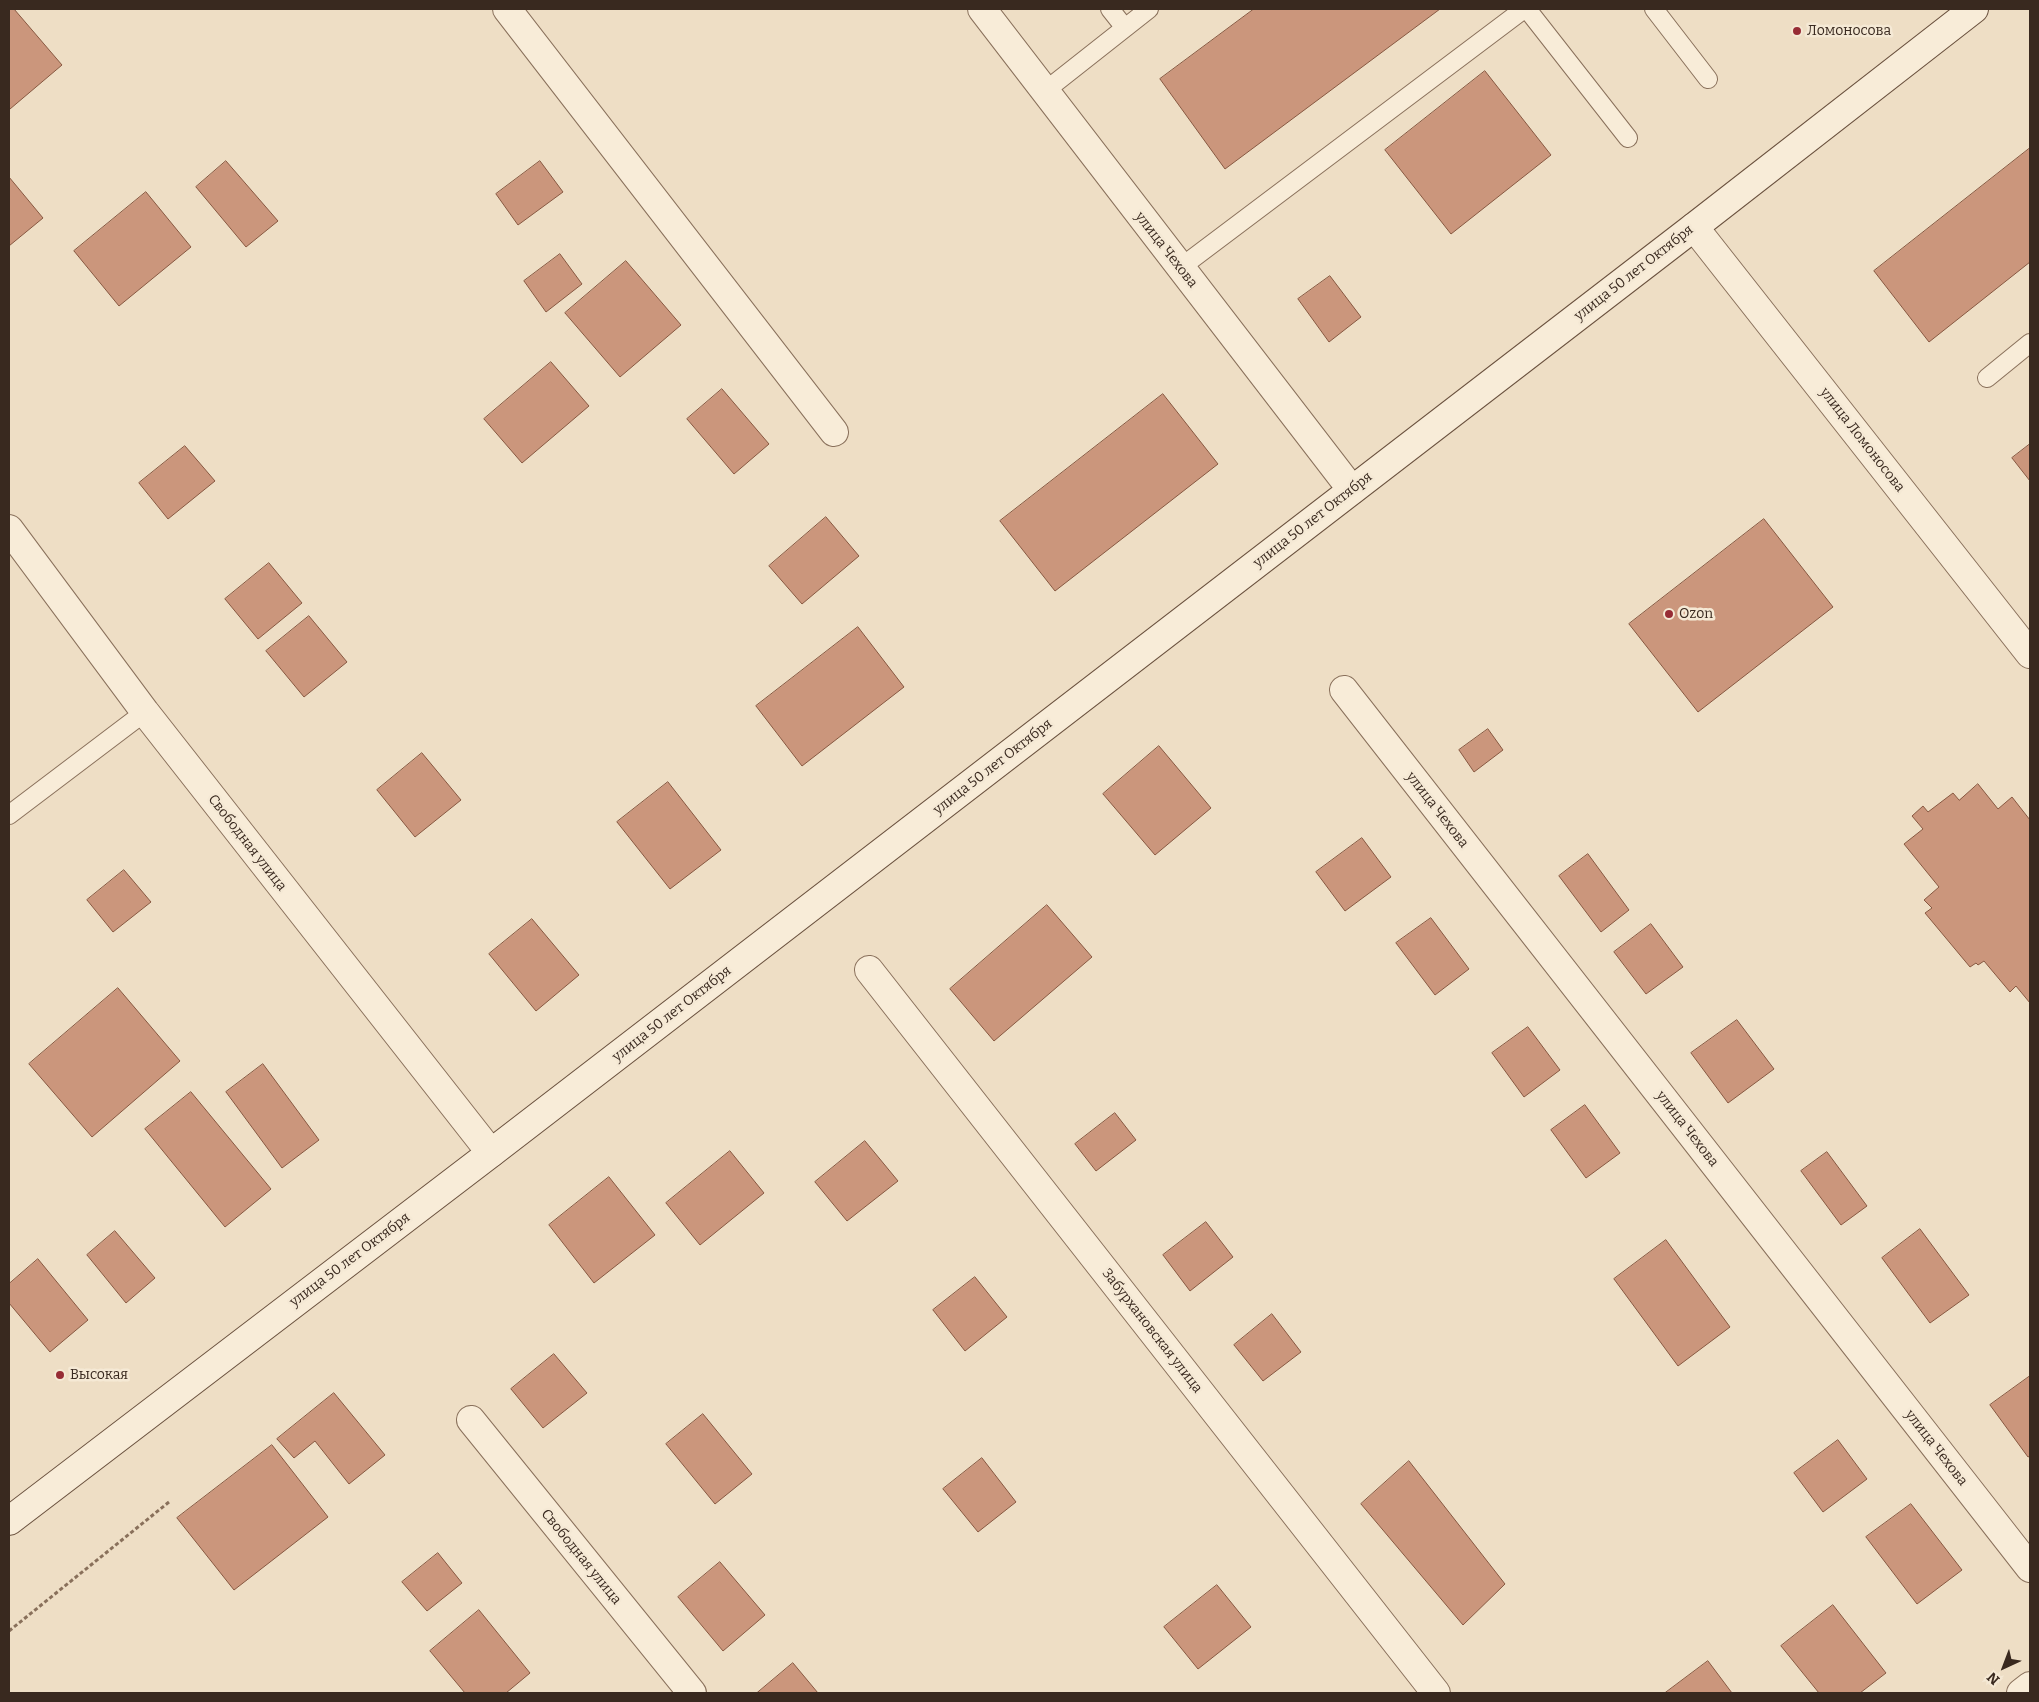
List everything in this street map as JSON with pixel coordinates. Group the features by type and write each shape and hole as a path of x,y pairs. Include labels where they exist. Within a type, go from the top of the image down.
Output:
{"street":[{"path":"507,9 834,432"},
{"name":"улица Чехова","path":"982,9 1352,490"},
{"name":"улица 50 лет Октября","path":"9,1521 491,1153 1694,227 1974,9"},
{"name":"улица Ломоносова","path":"1694,227 2030,654"},
{"name":"Свободная улица","path":"9,529 144,712 491,1153"},
{"name":"улица Чехова","path":"1344,690 2030,1568"},
{"name":"Забурхановская улица","path":"869,970 1436,1693"},
{"name":"Свободная улица","path":"471,1420 692,1693"},
{"path":"2021,1693 2030,1686"}],"lane":[{"path":"1110,9 1125,28"},
{"path":"1045,91 1149,9"},
{"path":"1180,268 1526,9 1628,138"},
{"path":"1654,9 1708,78"},
{"path":"1987,378 2030,343"},
{"path":"9,815 144,712"}],"path":[{"path":"9,1631 169,1502"}],"building":[{"path":"9,9 14,9 62,65 10,109 9,107"},
{"path":"1254,9 1440,9 1225,169 1160,79"},
{"path":"1485,71 1551,155 1451,234 1385,150"},
{"path":"2030,148 2030,262 1929,342 1874,271"},
{"path":"226,161 278,221 246,247 196,187"},
{"path":"540,161 563,192 518,225 496,194"},
{"path":"9,177 43,218 9,246"},
{"path":"146,192 191,247 119,306 74,251"},
{"path":"560,254 582,284 546,312 524,281"},
{"path":"626,261 681,325 620,377 565,313"},
{"path":"1330,276 1361,317 1329,342 1298,299"},
{"path":"551,362 589,406 522,463 484,419"},
{"path":"722,389 769,444 734,474 687,419"},
{"path":"1163,394 1218,464 1055,591 1000,521"},
{"path":"2030,444 2030,481 2012,458"},
{"path":"185,446 215,481 168,519 139,483"},
{"path":"826,517 859,556 802,604 769,566"},
{"path":"1764,519 1833,607 1698,712 1629,624"},
{"path":"269,563 302,603 258,639 225,599"},
{"path":"309,616 347,662 304,697 266,651"},
{"path":"858,627 904,687 802,766 756,706"},
{"path":"1488,729 1503,750 1474,772 1459,750"},
{"path":"1159,746 1211,808 1155,855 1103,794"},
{"path":"422,753 461,800 415,837 377,790"},
{"path":"668,782 721,850 670,889 617,822"},
{"path":"1978,784 1998,809 2012,797 2030,820 2030,1003 2016,986 2010,992 1984,961 1970,967 1925,913 1932,908 1924,900 1939,887 1904,844 1923,829 1912,816 1923,806 1928,812 1953,793 1959,800"},
{"path":"1362,838 1391,877 1345,911 1316,872"},
{"path":"1588,854 1629,910 1601,932 1559,876"},
{"path":"124,870 151,902 113,932 87,900"},
{"path":"1047,905 1092,957 994,1041 950,989"},
{"path":"1431,918 1469,969 1435,995 1396,943"},
{"path":"532,919 579,975 536,1011 489,954"},
{"path":"1651,924 1683,967 1646,994 1614,952"},
{"path":"118,988 180,1061 92,1137 29,1064"},
{"path":"1737,1020 1774,1069 1728,1103 1691,1053"},
{"path":"1528,1027 1560,1070 1524,1097 1492,1053"},
{"path":"263,1064 319,1140 282,1168 226,1092"},
{"path":"191,1092 271,1189 225,1227 145,1129"},
{"path":"1585,1105 1620,1153 1586,1178 1551,1130"},
{"path":"1115,1113 1136,1140 1096,1171 1075,1144"},
{"path":"865,1141 898,1181 847,1221 815,1182"},
{"path":"730,1151 764,1193 700,1245 666,1203"},
{"path":"1827,1152 1867,1206 1841,1225 1801,1171"},
{"path":"609,1177 655,1235 594,1283 549,1225"},
{"path":"1206,1222 1233,1257 1190,1291 1163,1255"},
{"path":"1920,1229 1969,1295 1930,1323 1882,1258"},
{"path":"115,1231 155,1278 126,1303 87,1255"},
{"path":"1666,1240 1730,1327 1678,1366 1614,1279"},
{"path":"38,1259 88,1320 50,1352 9,1303 9,1284"},
{"path":"975,1277 1007,1317 965,1351 933,1310"},
{"path":"1272,1314 1301,1352 1263,1381 1234,1345"},
{"path":"554,1354 587,1393 543,1428 511,1389"},
{"path":"2030,1376 2030,1456 2028,1457 1990,1405"},
{"path":"334,1393 385,1455 349,1484 315,1441 294,1458 277,1439"},
{"path":"703,1414 752,1474 715,1504 666,1444"},
{"path":"1838,1440 1867,1479 1823,1512 1794,1473"},
{"path":"272,1445 328,1517 234,1590 177,1518"},
{"path":"982,1458 1016,1502 978,1532 943,1489"},
{"path":"1409,1461 1505,1584 1463,1625 1361,1504"},
{"path":"1911,1504 1962,1570 1917,1604 1866,1537"},
{"path":"438,1553 462,1583 427,1611 402,1582"},
{"path":"720,1562 765,1615 723,1651 678,1597"},
{"path":"1217,1585 1251,1627 1198,1669 1164,1627"},
{"path":"1833,1605 1886,1673 1860,1693 1819,1693 1781,1646"},
{"path":"479,1610 530,1673 506,1693 465,1693 430,1651"},
{"path":"1708,1661 1732,1693 1665,1693"},
{"path":"793,1663 818,1693 757,1693"}],"place":[{"name":"Ломоносова","path":"1797,31"},
{"name":"Ozon","path":"1669,614"},
{"name":"Высокая","path":"60,1375"}]}
